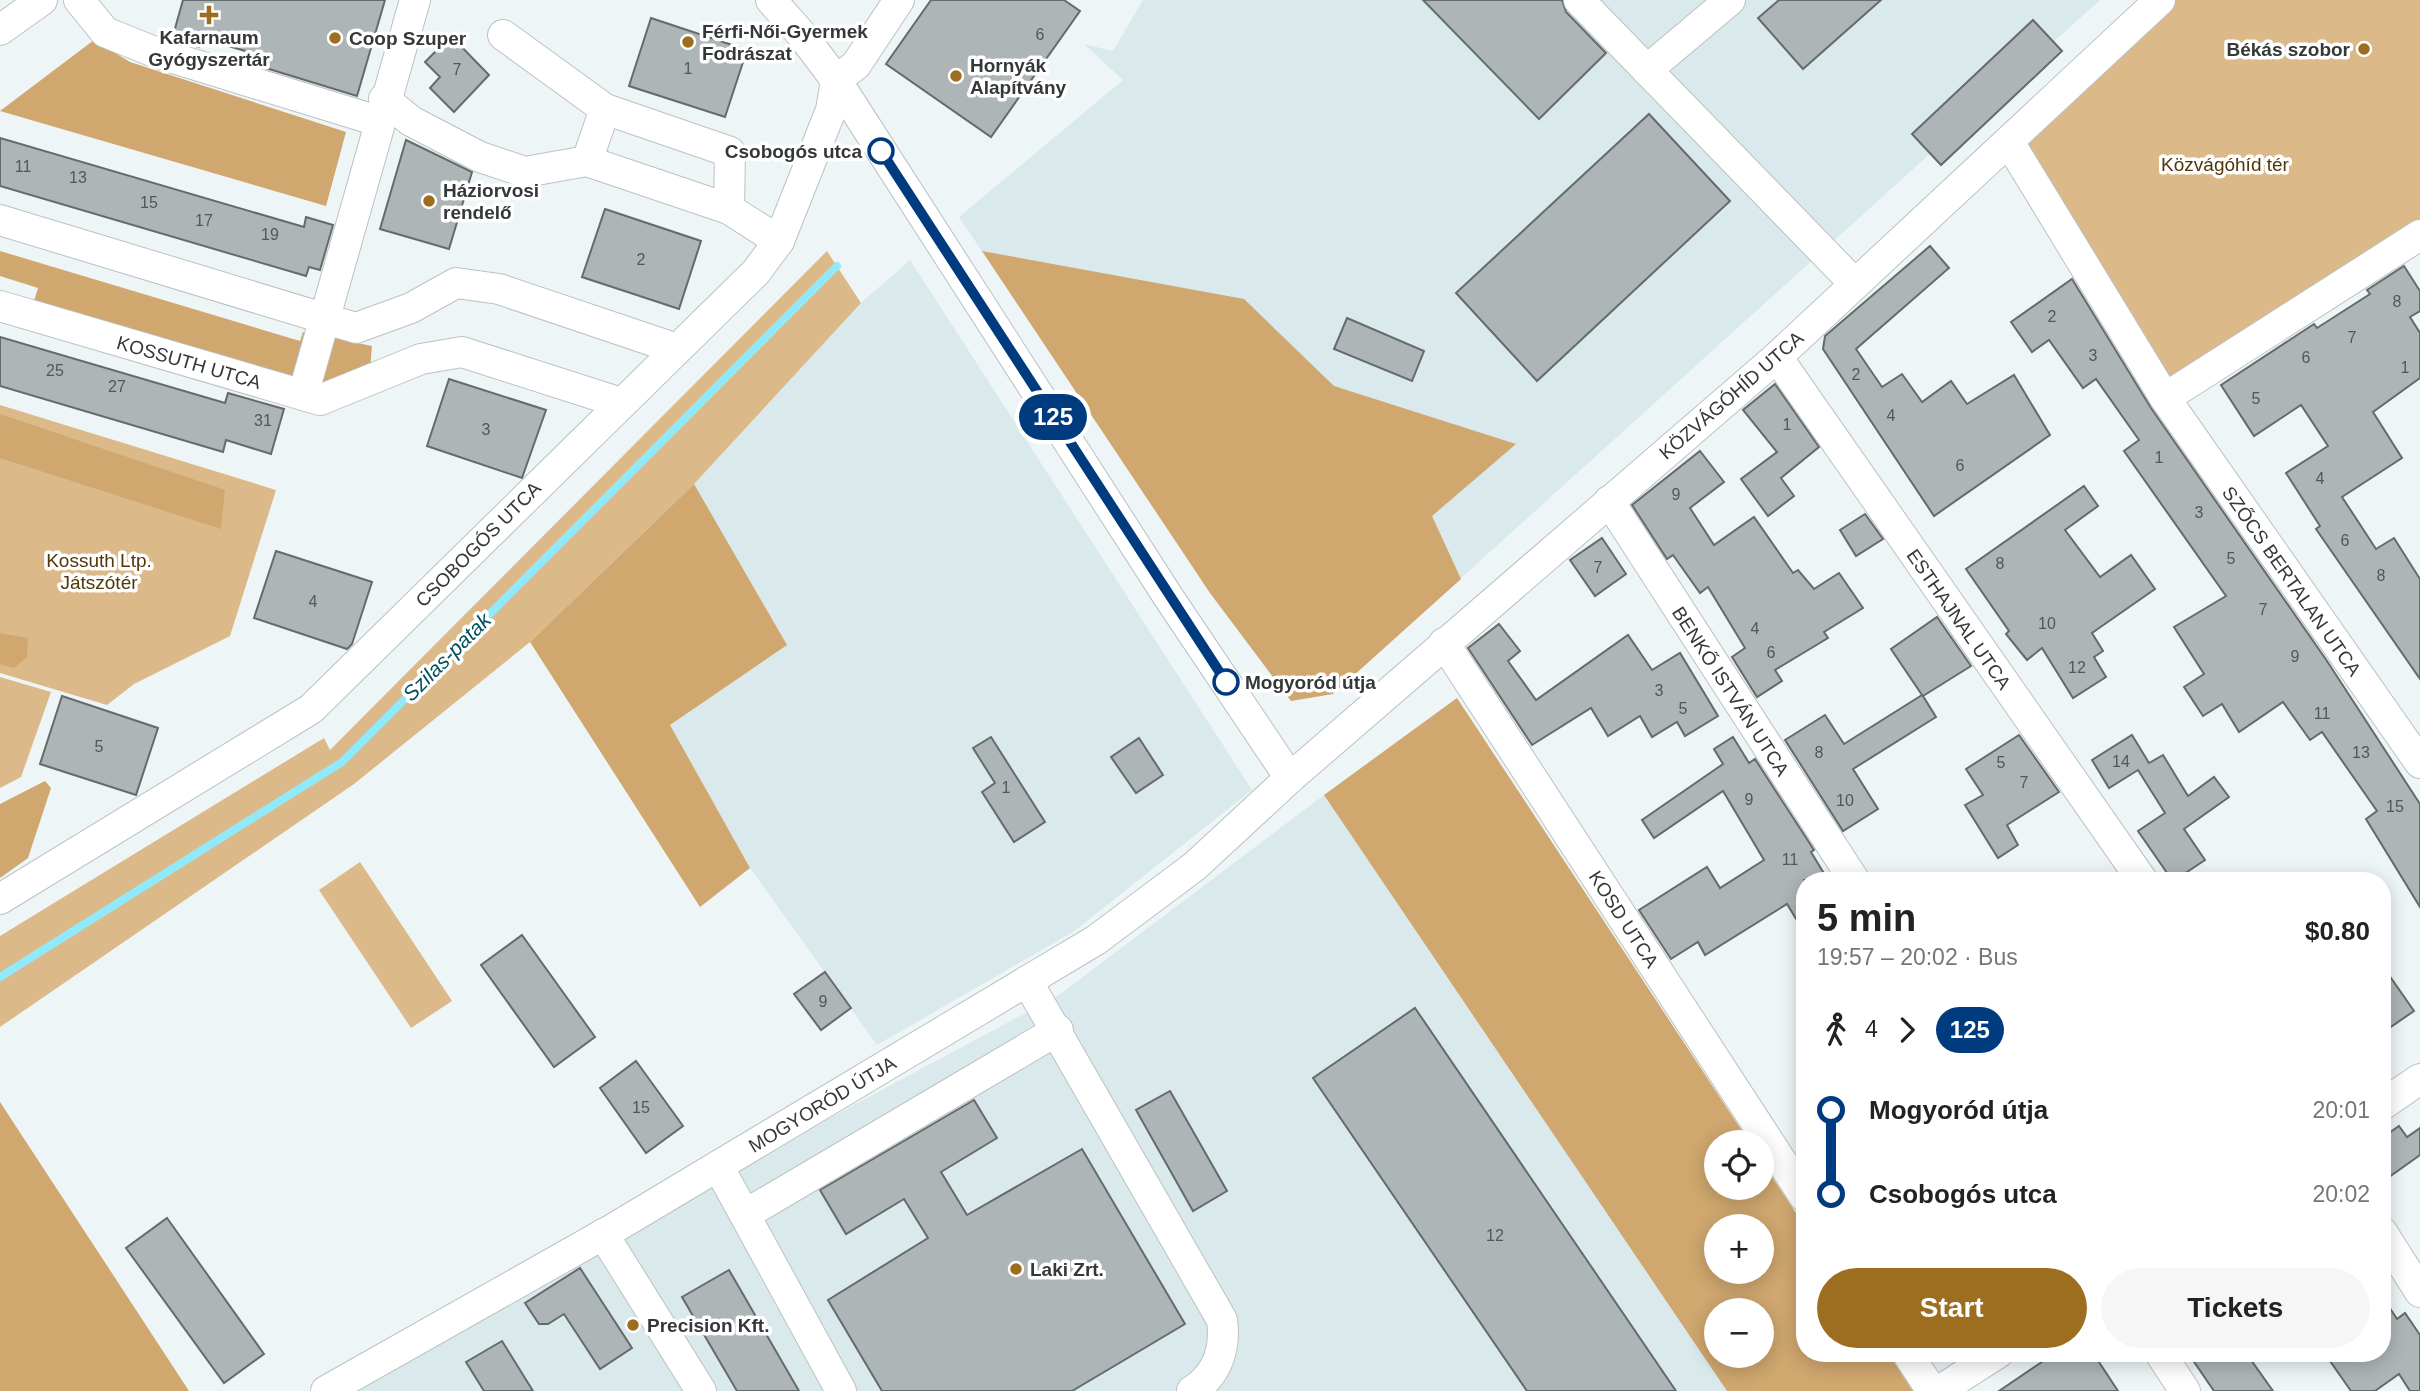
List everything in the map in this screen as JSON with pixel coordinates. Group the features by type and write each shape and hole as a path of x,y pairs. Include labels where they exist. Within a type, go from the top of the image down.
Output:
{"street":[{"path":"0,30 42,0"},
{"path":"79,0 97,26 157,53 381,110 411,121 480,157 525,172 587,161 729,209 779,241"},
{"path":"303,395 381,110 415,0"},
{"path":"771,0 836,80 1169,598 1290,778"},
{"path":"836,80 856,65 898,0"},
{"path":"1579,0 1855,284"},
{"path":"1647,70 1730,0"},
{"name":"KÖZVÁGÓHÍD UTCA","path":"1290,778 1777,357 2160,0"},
{"path":"503,35 606,109 730,152 729,209"},
{"name":"CSOBOGÓS UTCA","path":"0,899 311,709 756,272 779,241 831,110 836,80"},
{"path":"587,161 606,109"},
{"path":"2009,142 2165,398 2417,243"},
{"path":"0,220 356,328 411,308 456,283 499,289 677,349"},
{"name":"KOSSUTH UTCA","path":"0,306 320,400 421,359 463,352 621,403"},
{"name":"ESTHAJNAL UTCA","path":"1777,357 2136,872"},
{"name":"SZŐCS BERTALAN UTCA","path":"2165,398 2420,763"},
{"name":"BENKŐ ISTVÁN UTCA","path":"1609,501 1849,872"},
{"name":"KOSD UTCA","path":"1444,643 1796,1184"},
{"name":"MOGYORÓD ÚTJA","path":"326,1391 603,1234 1096,940 1195,866 1290,778"},
{"path":"1027,981 1058,1030 1222,1320 1225,1339 1219,1360 1205,1383 1192,1391"},
{"path":"746,1214 1058,1030"},
{"path":"2391,1099 2420,1079"},
{"path":"718,1166 841,1391"},
{"path":"603,1234 701,1391"},
{"path":"2391,1246 2420,1292"},
{"path":"1913,1362 1932,1391"},
{"path":"1939,1391 1984,1362"},
{"path":"2167,1362 2185,1391"}],"shaded area":[{"path":"1143,0 2100,0 1333,694 1291,700 1210,593 959,217 1123,80 1084,44 1113,51"},
{"path":"94,40 130,62 346,132 326,206 0,111"},
{"path":"0,251 300,341 303,332 372,346 370,370 331,385 294,378 290,386 33,304 38,288 0,276"},
{"path":"982,251 1244,299 1334,386 1516,444 1432,516 1461,579 1333,694 1291,701 1210,593"},
{"path":"910,260 1252,790 1073,932 877,1045 750,868 670,725 786,645 694,484 861,303"},
{"path":"0,414 225,490 221,529 0,458"},
{"path":"694,484 787,645 670,725 750,868 700,907 530,642"},
{"path":"0,633 28,638 27,657 14,668 0,664"},
{"path":"1457,698 1741,1130 1704,1130 1704,1200 1774,1200 1774,1180 1796,1213 1796,1362 1894,1362 1913,1391 1727,1391 1711,1368 1774,1368 1774,1298 1704,1298 1704,1357 1324,795"},
{"path":"45,781 51,788 28,858 0,878 0,804"},
{"path":"1324,795 1704,1357 1704,1368 1711,1368 1727,1391 321,1391 1059,995"},
{"path":"0,1102 189,1391 0,1391"}],"green space":[{"name":"Közvágóhíd tér","path":"2160,0 2420,0 2420,235 2165,398 2010,139"},
{"path":"827,251 861,303 694,484 530,642 354,784 0,1027 0,936 324,738 330,750"},
{"name":"Kossuth Ltp. Játszótér","path":"0,405 276,490 230,636 134,684 107,705 0,673"},
{"path":"0,677 51,692 21,777 0,788"},
{"path":"360,862 452,1001 411,1028 319,890"}],"building":[{"path":"183,0 385,0 357,96 256,65 259,55 201,38 199,47 172,39"},
{"path":"931,0 1064,0 1080,11 991,137 886,64"},
{"path":"1423,0 1562,0 1566,12 1606,53 1539,119"},
{"path":"1779,0 1881,0 1803,69 1758,18"},
{"path":"651,18 747,50 725,117 629,86"},
{"path":"2033,20 2062,51 1941,165 1912,134"},
{"path":"451,36 489,75 454,112 430,88 440,77 425,62"},
{"path":"1649,114 1730,201 1537,381 1456,293"},
{"path":"0,138 304,227 306,217 333,225 320,270 309,267 306,276 0,186"},
{"name":"Háziorvosi rendelő","path":"406,140 472,172 449,249 380,229"},
{"path":"605,209 701,241 679,309 582,277"},
{"path":"1930,246 1949,268 1856,349 1882,387 1902,374 1922,402 1951,381 1967,404 2014,375 2050,435 1934,516 1823,349 1825,336"},
{"path":"2404,266 2420,291 2420,311 2410,317 2420,333 2420,378 2373,412 2402,458 2342,497 2376,549 2394,538 2420,579 2420,679 2316,529 2320,526 2286,473 2328,446 2301,405 2254,436 2221,385 2314,324 2317,328 2370,294 2367,290"},
{"path":"2072,279 2151,408 2327,661 2420,804 2420,907 2366,819 2377,811 2322,732 2310,740 2283,702 2239,732 2222,704 2203,716 2184,687 2204,674 2174,627 2226,596 2124,451 2139,440 2096,379 2083,388 2049,340 2032,352 2011,322"},
{"path":"1347,318 1424,351 1412,381 1334,349"},
{"path":"0,337 225,403 228,393 284,409 271,454 226,440 223,452 0,386"},
{"path":"449,379 546,410 522,478 427,446"},
{"path":"1775,384 1819,447 1781,478 1794,496 1768,516 1741,479 1777,452 1743,410"},
{"path":"1700,451 1724,482 1690,508 1714,545 1754,517 1793,573 1798,570 1814,589 1839,573 1863,608 1824,632 1828,638 1775,670 1782,681 1757,697 1732,657 1745,648 1708,587 1700,593 1673,555 1667,559 1632,505"},
{"path":"2084,486 2098,506 2065,530 2100,577 2131,555 2155,589 2092,633 2103,651 2094,657 2106,677 2073,698 2042,648 2027,660 2006,634 2009,631 1966,569"},
{"path":"1865,514 1883,539 1856,556 1840,530"},
{"path":"1602,538 1626,574 1595,596 1570,560"},
{"path":"276,551 372,582 352,644 347,649 254,618"},
{"path":"1937,617 1971,666 1923,696 1936,717 1853,769 1878,809 1843,831 1785,740 1825,715 1844,744 1922,695 1891,649"},
{"path":"1499,624 1520,651 1508,661 1536,700 1628,635 1652,670 1680,653 1718,716 1685,736 1677,722 1652,737 1640,716 1608,736 1591,708 1532,745 1468,648"},
{"path":"62,696 158,728 136,795 40,764"},
{"path":"2019,735 2059,792 2007,825 2018,845 1998,858 1965,805 1983,795 1966,769"},
{"path":"2132,735 2149,763 2163,755 2188,796 2214,777 2229,797 2184,829 2205,860 2187,872 2166,872 2138,831 2165,813 2138,770 2109,788 2092,760"},
{"path":"991,737 1045,822 1014,842 982,792 995,783 973,748"},
{"path":"1733,737 1749,763 1755,759 1814,850 1811,852 1823,872 1796,872 1796,919 1787,904 1705,955 1698,942 1671,959 1639,910 1707,867 1720,888 1764,860 1723,791 1654,838 1642,820 1723,764 1714,749"},
{"path":"1139,738 1163,775 1136,793 1111,757"},
{"path":"522,935 595,1037 554,1067 481,965"},
{"path":"825,972 851,1008 821,1030 794,994"},
{"path":"2391,978 2414,1011 2391,1027"},
{"path":"1415,1008 1676,1391 1527,1391 1313,1078"},
{"path":"636,1061 683,1126 646,1153 600,1088"},
{"path":"1170,1091 1227,1191 1193,1211 1136,1110"},
{"name":"Laki Zrt.","path":"974,1100 997,1138 941,1172 967,1215 1082,1149 1185,1324 1072,1391 882,1391 828,1300 928,1238 904,1199 846,1234 820,1190"},
{"path":"2399,1126 2407,1137 2420,1128 2420,1155 2391,1176 2391,1132"},
{"path":"167,1218 264,1354 224,1383 126,1248"},
{"path":"580,1268 632,1348 600,1369 564,1314 548,1324 539,1324 525,1303"},
{"path":"729,1270 799,1391 737,1391 682,1297"},
{"path":"2391,1310 2397,1319 2405,1313 2420,1335 2420,1391 2410,1391 2399,1374 2375,1391 2351,1391 2331,1362 2391,1362"},
{"path":"502,1341 533,1391 484,1391 466,1362"},
{"path":"2042,1362 2099,1362 2118,1391 1999,1391"},
{"path":"2194,1362 2252,1362 2273,1391 2214,1391"}],"waterway":[{"name":"Szilas-patak","path":"0,977 342,762 837,266"}],"bus line":[{"name":"125","path":"881,151 1226,682"}],"place":[{"name":"Kafarnaum Gyógyszertár","path":"209,15"},
{"name":"Coop Szuper","path":"335,38"},
{"name":"Férfi-Női-Gyermek Fodrászat","path":"688,42"},
{"name":"Békás szobor","path":"2364,49"},
{"name":"Hornyák Alapítvány","path":"956,76"},
{"name":"Csobogós utca","path":"881,151"},
{"name":"Háziorvosi rendelő","path":"429,201"},
{"name":"Mogyoród útja","path":"1226,682"},
{"name":"Laki Zrt.","path":"1016,1269"},
{"name":"Precision Kft.","path":"633,1325"}]}
